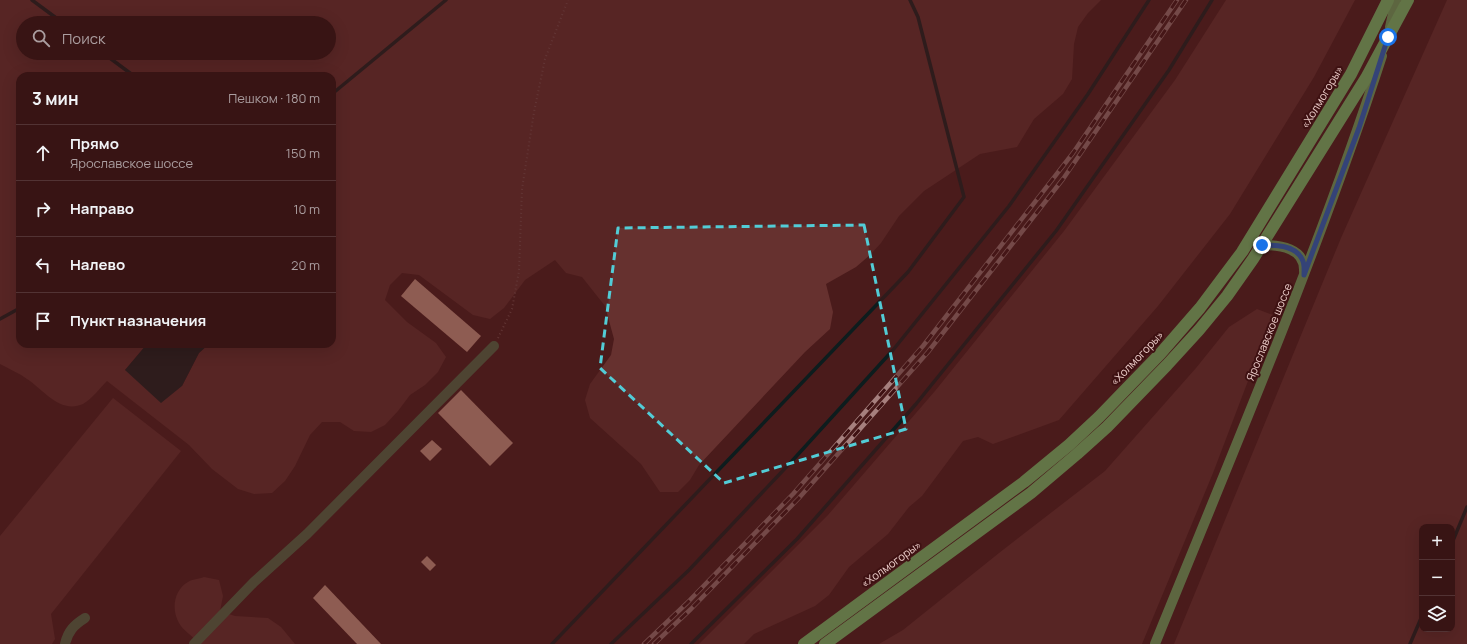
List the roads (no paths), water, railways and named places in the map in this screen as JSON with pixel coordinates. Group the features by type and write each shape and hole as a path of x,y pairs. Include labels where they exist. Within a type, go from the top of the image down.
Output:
{"highway":[{"name":"«Холмогоры»","path":"804,644 1024,482 1069,445 1099,417 1160,354 1200,308 1244,248 1351,74 1388,0"},
{"path":"825,644 1030,493 1078,454 1138,397 1199,330 1227,296 1262,245 1366,78 1408,0"},
{"path":"1244,248 1262,245"}],"main road":[{"name":"Ярославское шоссе","path":"1155,644 1304,275 1359,128 1388,37 1396,0"},
{"path":"1262,245 1279,245 1289,248 1297,253 1303,259 1304,275"}],"street":[{"path":"194,644 254,582 307,534 494,346"},
{"path":"65,644 67,635 74,624 85,618"}],"waterway":[{"path":"32,0 54,16"},
{"path":"336,91 446,0"},
{"path":"552,644 908,272 964,197 918,17 910,0"},
{"path":"611,644 689,570 792,461 893,350 1009,206 1088,94 1149,0"},
{"path":"691,644 797,539 916,404 1056,231 1169,70 1212,0"},
{"path":"112,60 129,72"},
{"path":"0,319 16,310"},
{"path":"1455,536 1467,507"},
{"path":"1410,644 1419,623"}],"railway":[{"path":"644,644 687,603 793,494 923,346 1073,153 1177,0"},
{"path":"654,644 691,609 799,498 928,352 1063,179 1186,0"}]}
